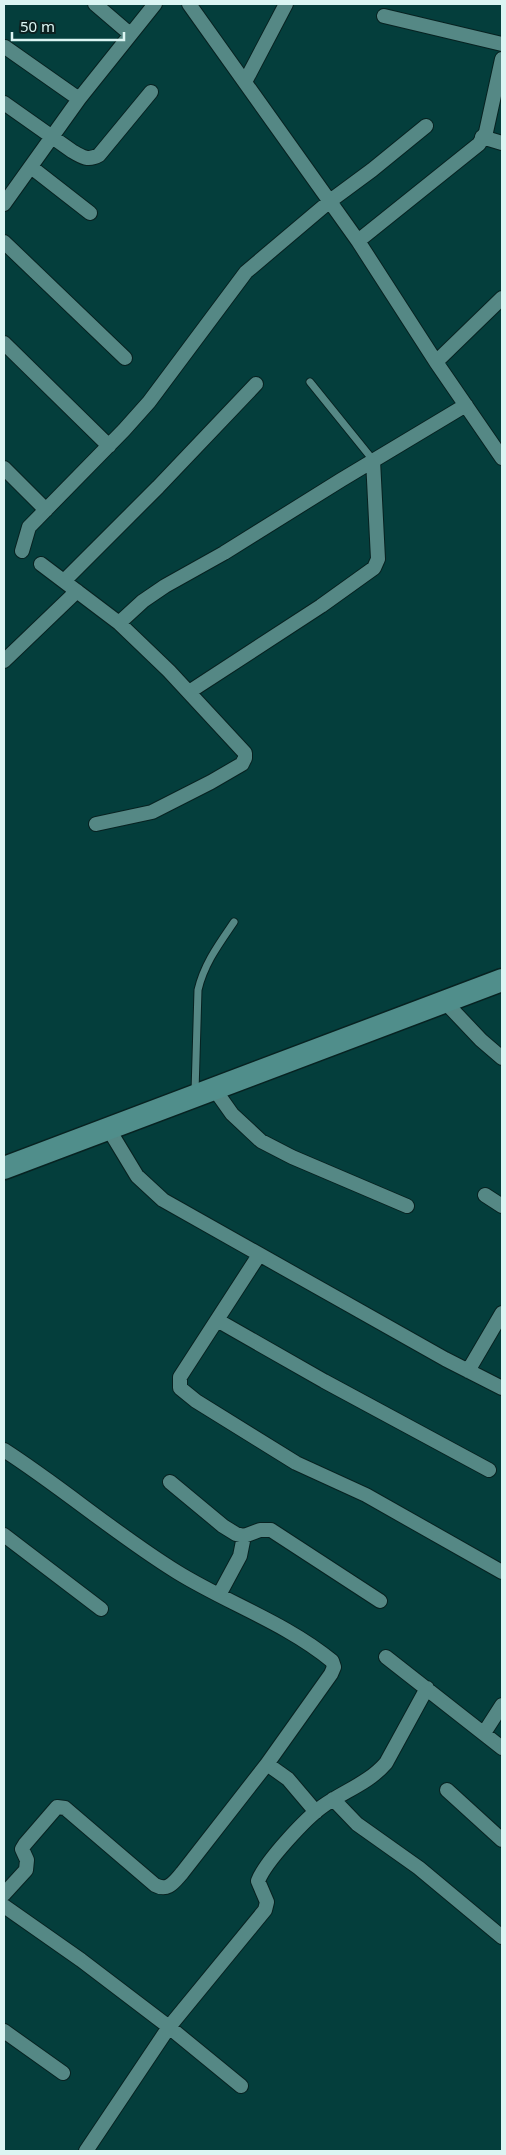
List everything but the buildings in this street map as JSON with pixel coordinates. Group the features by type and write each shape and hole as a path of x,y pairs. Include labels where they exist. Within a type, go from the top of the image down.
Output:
{"main road":[{"path":"4,1168 502,980"}],"street":[{"path":"94,4 130,34"},
{"path":"4,204 80,99 155,4"},
{"path":"189,4 358,241 436,362 502,458"},
{"path":"245,82 286,4"},
{"path":"384,16 502,44"},
{"path":"5,47 80,99"},
{"path":"358,241 479,144 490,113 502,58"},
{"path":"4,103 83,158 92,159 99,155 151,92"},
{"path":"22,550 29,528 149,402 246,272 330,201 426,126"},
{"path":"482,138 502,143"},
{"path":"31,167 90,213"},
{"path":"4,242 125,358"},
{"path":"436,362 502,299"},
{"path":"4,344 109,446"},
{"path":"64,581 158,487 256,384"},
{"path":"119,623 143,601 165,586 224,553 373,460 466,406"},
{"path":"189,692 321,606 374,568 378,559 373,460"},
{"path":"4,468 46,510"},
{"path":"41,564 119,623 189,692 245,753 242,764 152,812 96,824"},
{"path":"4,661 77,591"},
{"path":"445,1002 481,1040 502,1058"},
{"path":"205,1093 262,1141 292,1157 407,1206"},
{"path":"108,1128 129,1165 149,1189 186,1214 468,1371 502,1388"},
{"path":"485,1196 502,1206"},
{"path":"259,1255 180,1377 180,1388 296,1463 366,1495 502,1572"},
{"path":"468,1371 502,1313"},
{"path":"217,1320 324,1381 489,1470"},
{"path":"4,1450 33,1468 146,1553 271,1622 326,1656 332,1661 334,1667 331,1674 267,1764 169,1887 160,1888 155,1885 65,1808 57,1807 25,1844 22,1849 27,1860 26,1870 4,1894"},
{"path":"170,1482 223,1526 236,1534 244,1536 260,1530 271,1530 380,1601"},
{"path":"4,1536 101,1610"},
{"path":"219,1595 240,1556 244,1536"},
{"path":"386,1656 502,1748"},
{"path":"86,2151 169,2027 265,1910 267,1902 259,1886 260,1875 292,1836 316,1812 333,1799 377,1773 386,1763 427,1688"},
{"path":"484,1733 502,1705"},
{"path":"267,1764 288,1780 316,1812"},
{"path":"447,1790 502,1840"},
{"path":"333,1799 357,1824 419,1868 502,1937"},
{"path":"4,1906 81,1960 169,2027 241,2086"},
{"path":"4,2032 63,2073"}],"lane":[{"path":"310,382 373,460"},
{"path":"205,1093 198,990 202,973 209,958 234,922"}]}
